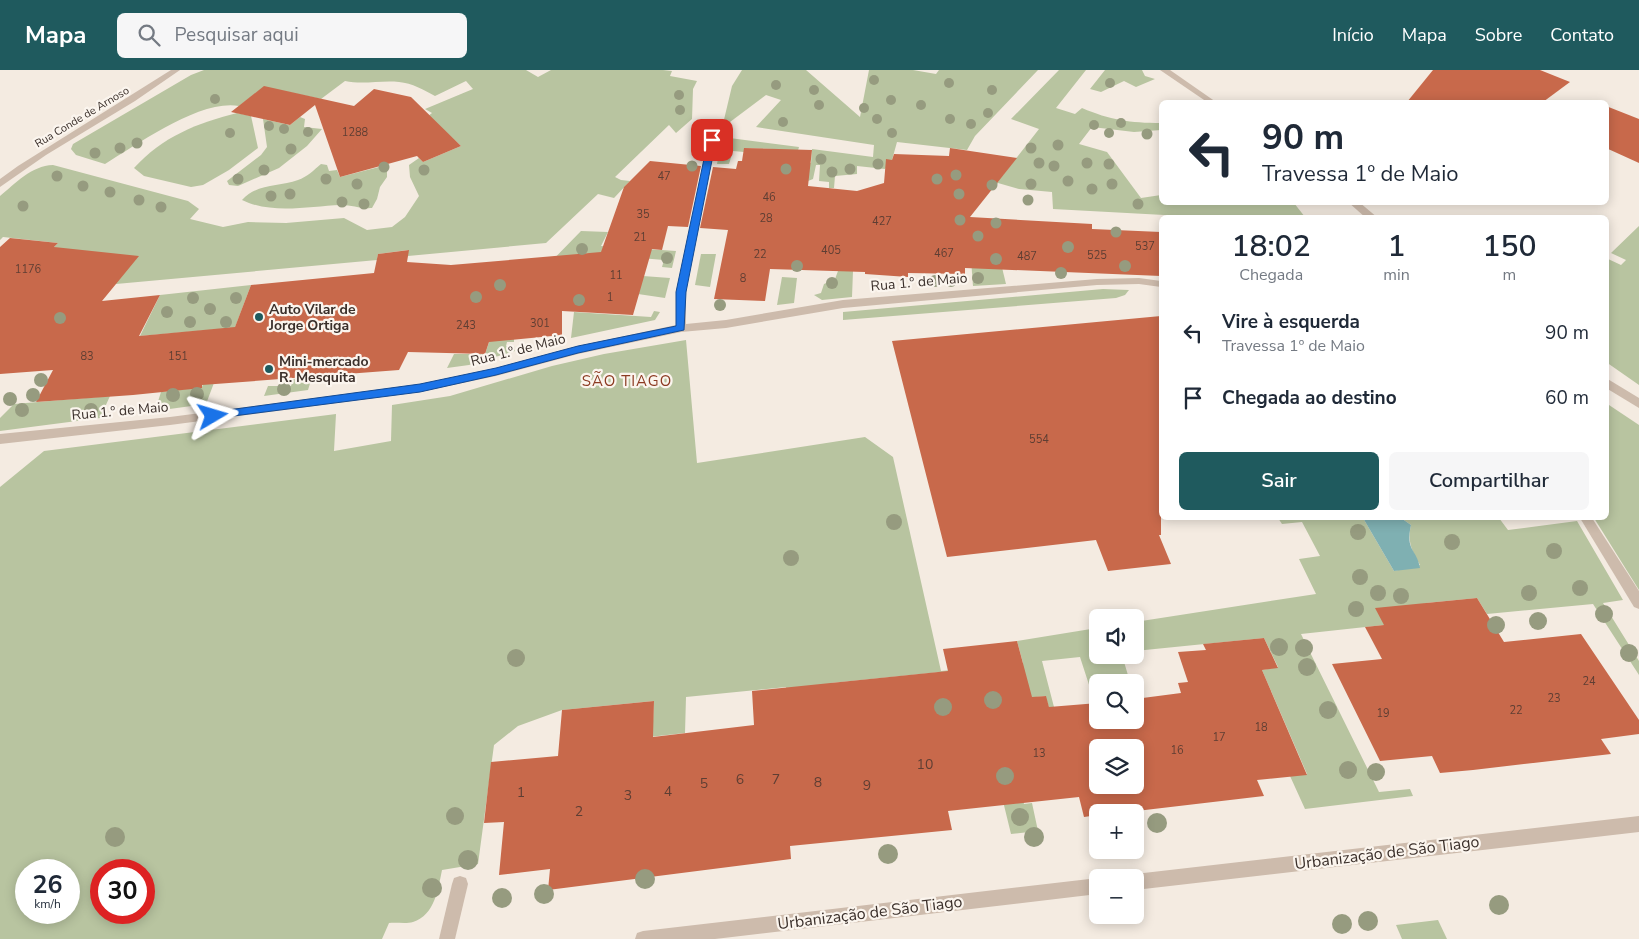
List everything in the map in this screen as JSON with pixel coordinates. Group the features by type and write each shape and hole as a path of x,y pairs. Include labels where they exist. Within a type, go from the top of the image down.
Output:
{"street":[{"name":"Rua Conde de Arnoso","path":"0,184 61,140 147,91 176,70"},
{"path":"1164,70 1209,100"},
{"path":"681,328 681,292 712,140"},
{"path":"1356,205 1370,215"},
{"name":"Rua 1.º de Maio","path":"0,439 170,421 420,388 496,372 578,350 681,328 726,324 842,304 1097,282 1139,281 1159,284"},
{"path":"1609,384 1639,404"},
{"path":"1587,520 1639,603"},
{"name":"Urbanização de São Tiago","path":"1144,881 1639,824"},
{"path":"447,939 460,884"},
{"name":"Urbanização de São Tiago","path":"643,939 1089,887"}],"green space":[{"path":"204,70 526,70 538,77 551,70 663,70 672,71 670,76 697,81 693,89 692,119 676,133 669,125 615,177 630,181 614,198 598,194 546,243 408,256 408,250 378,254 377,260 116,284 54,247 58,243 3,237 0,240 0,196 31,172 38,168 53,165 188,201 199,209 190,219 223,227 248,222 286,223 344,218 367,230 392,227 405,217 419,196 410,177 409,165 419,158 423,162 461,146 445,131 400,138 432,113 425,109 473,89 466,81 435,96 418,87 404,83 358,83 345,81 321,99 264,87 239,106 206,109 188,116 152,135 105,164 76,155 71,149 73,144 191,75"},
{"path":"742,70 806,70 860,117 869,70 913,70 936,74 939,70 1038,70 975,136 967,150 897,142 892,160 885,169 857,166 857,174 835,176 834,188 829,188 829,182 819,181 820,165 816,165 813,179 808,181 773,149 745,148 744,152 733,151 729,164 717,164 722,137 799,147 795,161 811,163 812,149 873,157 874,145 756,127 781,100 766,95 722,128 732,86"},
{"path":"1059,70 1086,70 1056,108 1075,114 1082,108 1120,120 1159,123 1159,130 1134,132 1092,127 1079,144 1107,152 1141,198 1159,195 1159,205 1296,205 1303,215 1164,215 1053,209 1052,192 1019,189 998,183 994,190 968,187 1003,175 1039,129 1011,119"},
{"path":"1105,70 1142,70 1145,76 1155,79 1136,87 1124,81 1101,92 1090,89"},
{"path":"237,113 251,116 258,148 229,170 203,185 191,187 144,176 134,168 156,148 181,133 208,121"},
{"path":"300,117 305,119 304,127 322,129 307,146 279,168 238,186 229,185 227,181 261,155 267,147 263,119 290,125"},
{"path":"377,144 387,170 387,177 380,187 372,208 341,205 279,208 254,205 242,200 261,188 301,179 321,164 327,165 329,171 337,170 340,177 379,167"},
{"path":"1639,226 1639,385 1609,364 1609,259 1621,265 1626,260 1611,253"},
{"path":"581,231 608,232 601,246 676,251 672,268 662,267 664,260 581,253 514,309 514,342 507,342 506,346 514,346 515,351 469,365 447,368 454,354 485,354 498,316"},
{"path":"969,232 998,251 1006,284 973,286"},
{"path":"701,254 716,254 710,287 695,285"},
{"path":"838,271 853,271 852,297 822,300 814,295 821,293 824,284 835,279"},
{"path":"643,276 670,278 665,298 638,294"},
{"path":"782,277 797,278 794,303 777,305"},
{"path":"251,285 206,404 155,411 161,392 202,387 221,329 140,336 160,295"},
{"path":"1103,289 1129,290 1125,295 1116,298 843,320 843,312"},
{"path":"654,311 660,312 655,320 571,338 574,312 651,317"},
{"path":"325,334 308,390 264,396 268,386 291,386 293,379 306,378 320,335"},
{"path":"686,340 697,463 865,437 893,457 941,671 1023,663 1017,641 1089,629 1089,664 1125,664 1128,674 1089,674 1089,685 1080,657 1042,661 1054,707 1049,707 1045,696 1000,701 1024,804 1032,803 1038,831 1011,834 1001,793 947,698 941,672 831,683 836,728 788,702 786,687 686,697 685,733 631,739 653,721 654,701 562,710 518,726 494,745 478,864 442,870 434,901 426,914 413,922 389,923 382,939 0,939 0,487 44,451 336,414 334,451 391,441 392,405 450,396 552,366 604,354"},
{"path":"110,396 100,418 0,431 0,418 14,404"},
{"path":"1609,405 1639,425 1639,590 1595,520 1609,520"},
{"path":"1279,520 1364,520 1394,571 1420,565 1411,546 1411,525 1404,520 1500,520 1508,530 1577,521 1623,600 1603,603 1639,661 1639,675 1593,604 1487,614 1477,598 1426,603 1384,625 1301,634 1379,792 1410,789 1413,796 1305,809 1290,776 1307,774 1262,670 1278,667 1264,638 1144,650 1144,621 1316,594 1299,559 1320,556 1302,522 1282,524"},
{"path":"1438,920 1447,939 1402,939 1396,925"}],"water":[{"path":"1364,520 1404,520 1411,525 1410,545 1420,568 1394,571"}],"building":[{"path":"1433,70 1540,70 1570,82 1546,100 1409,100"},
{"path":"264,86 354,106 374,89 411,97 461,146 423,162 417,156 340,177 315,105 290,125 231,112"},
{"path":"1609,107 1639,119 1639,163 1609,149"},
{"path":"744,148 812,150 808,186 857,191 884,183 886,159 892,160 894,154 949,156 950,148 1017,158 970,217 1092,224 1092,229 1159,232 1159,276 965,268 965,274 908,273 908,277 865,274 865,272 770,269 765,301 714,299 728,230 700,228 713,167 736,169 738,161 742,161"},
{"path":"650,161 701,166 688,227 668,226 662,250 652,249 633,315 562,311 562,335 489,342 485,354 408,352 399,370 202,385 202,388 133,395 36,402 53,370 0,374 0,247 10,238 58,243 54,247 139,256 102,301 160,295 139,336 235,327 251,285 374,273 378,254 409,250 407,262 451,265 601,252 624,187"},
{"path":"1159,316 1159,520 1161,520 1161,535 1159,535 1171,564 1108,571 1096,540 947,557 892,341"},
{"path":"1477,598 1504,642 1581,634 1639,720 1639,734 1601,739 1611,754 1473,770 1440,773 1432,756 1380,761 1332,664 1382,659 1365,627 1384,625 1375,608"},
{"path":"1264,638 1278,668 1262,670 1307,775 1257,780 1264,796 1144,810 1144,804 1089,804 1089,816 1084,817 1079,797 948,811 952,830 790,846 791,859 548,890 550,869 499,875 504,822 484,823 491,762 558,756 562,710 654,701 653,737 754,725 752,691 948,671 943,649 1017,641 1032,697 1046,696 1049,707 1089,704 1089,729 1144,729 1144,698 1181,693 1178,683 1188,682 1178,652 1206,650 1203,644"}],"place":[{"name":"Auto Vilar de Jorge Ortiga","path":"259,317"},
{"name":"Mini-mercado R. Mesquita","path":"269,369"}],"district":[{"name":"SÃO TIAGO","path":"627,381"}],"route":[{"path":"213,416 420,388 496,372 578,350 681,328 679,315 681,292 712,140"}]}
